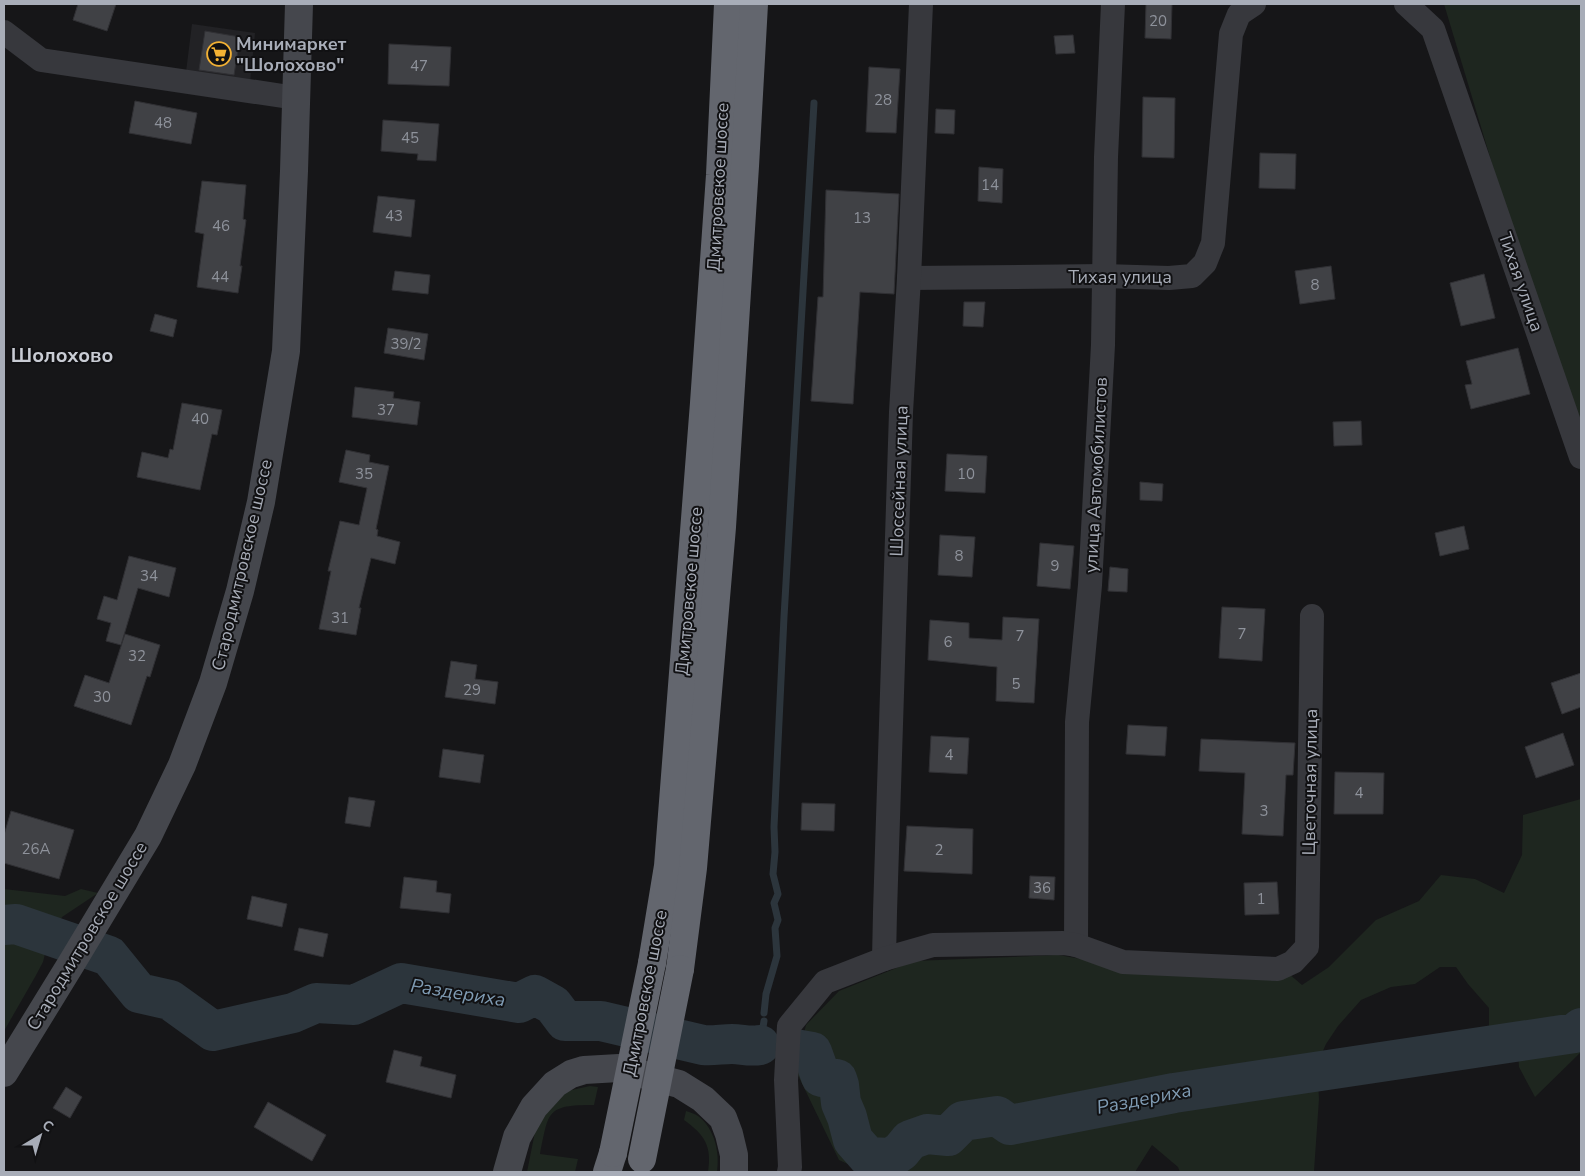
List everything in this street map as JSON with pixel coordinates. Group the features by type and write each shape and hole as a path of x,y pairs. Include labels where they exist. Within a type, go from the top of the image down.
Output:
{"highway":[{"name":"Дмитровское шоссе","path":"610,1162 652,963 668,866 704,404 720,174 728,4"},
{"name":"Дмитровское шоссе","path":"640,1166 680,969 693,868 722,527 754,4"}],"street":[{"name":"Стародмитровское шоссе","path":"4,1073 148,836 182,765 213,683 240,592 261,502 286,351 299,4"},
{"name":"Шоссейная улица","path":"884,959 901,422 921,4"},
{"name":"улица Автомобилистов","path":"1076,945 1077,722 1090,585 1103,345 1106,157 1113,4"},
{"name":"Тихая улица","path":"909,278 1104,276 1169,278 1192,276 1205,263 1213,244 1231,34 1239,14 1254,4"},
{"name":"Тихая улица","path":"1406,4 1433,29 1581,457"},
{"path":"4,32 41,60 296,98"},
{"name":"Цветочная улица","path":"1076,945 1123,962 1278,969 1293,962 1307,948 1312,616"},
{"path":"789,1172 786,1080 789,1026 826,982 884,959 932,945 1076,945"},
{"path":"507,1172 517,1137 534,1107 555,1084 571,1074 584,1070 619,1068 679,1084 703,1099 723,1118 734,1154 734,1172"}],"shaded area":[{"path":"1444,4 1581,4 1581,436 1509,220"},
{"path":"192,24 255,33 250,82 186,72"},
{"path":"1581,799 1581,1052 1535,1097 1519,1067 1516,1026 1489,1028 1489,1008 1456,967 1440,967 1415,984 1391,987 1361,1000 1338,1026 1326,1044 1317,1064 1319,1099 1314,1171 1180,1172 1178,1167 1152,1145 1135,1172 865,1172 839,1160 795,1069 806,1025 839,991 914,961 1058,955 1146,970 1288,973 1302,985 1329,967 1376,920 1419,901 1441,875 1475,879 1504,893 1522,855 1523,815"},
{"path":"4,889 65,896 81,889 98,893 62,917 47,946 43,962 4,1031"},
{"path":"590,1086 598,1087 594,1105 567,1107 552,1113 545,1128 540,1154 578,1159 575,1172 527,1172 537,1122 567,1091"},
{"path":"686,1111 698,1116 709,1128 717,1149 717,1172 708,1172 708,1148 702,1136 684,1120"}],"building":[{"path":"78,4 116,4 107,31 73,20"},
{"path":"1146,4 1172,4 1171,39 1145,38"},
{"name":"Минимаркет \"Шолохово\"","path":"205,31 240,37 234,75 199,70"},
{"path":"1073,35 1075,53 1056,54 1054,36"},
{"path":"389,44 451,47 449,86 388,84"},
{"path":"869,67 900,69 896,133 866,132"},
{"path":"1143,97 1175,98 1174,158 1142,157"},
{"path":"135,101 197,113 191,144 129,133"},
{"path":"936,109 955,110 954,134 935,133"},
{"path":"383,120 439,124 436,161 417,160 418,154 381,151"},
{"path":"1260,153 1296,154 1295,189 1259,188"},
{"path":"979,167 1003,169 1002,203 978,201"},
{"path":"202,181 246,185 243,219 246,220 238,293 197,287 204,234 195,232"},
{"path":"826,190 899,194 894,294 860,292 853,404 811,401 818,297 823,297"},
{"path":"378,196 415,200 411,237 373,232"},
{"path":"1331,266 1335,299 1300,304 1295,271"},
{"path":"395,271 430,275 428,294 392,290"},
{"path":"1484,274 1495,318 1461,326 1450,283"},
{"path":"964,302 985,302 983,327 963,326"},
{"path":"155,314 177,320 173,337 150,331"},
{"path":"388,328 428,334 424,360 384,353"},
{"path":"1518,348 1530,394 1471,409 1465,385 1472,384 1466,361"},
{"path":"355,387 394,392 393,398 420,402 417,425 352,417"},
{"path":"182,403 222,410 217,435 212,434 200,490 137,477 142,452 168,458 170,449 173,450"},
{"path":"1361,421 1362,445 1334,446 1333,422"},
{"path":"346,450 370,455 369,462 389,466 376,529 378,530 377,536 400,542 395,564 371,558 359,608 361,608 356,635 319,629 331,571 328,571 340,521 359,525 367,488 339,482"},
{"path":"947,454 987,456 985,493 945,491"},
{"path":"1140,482 1163,484 1162,501 1140,500"},
{"path":"1464,526 1469,549 1440,556 1435,533"},
{"path":"940,535 975,537 972,577 938,575"},
{"path":"1040,543 1074,546 1070,589 1037,586"},
{"path":"129,556 176,568 169,597 138,588 121,645 106,641 111,623 97,619 104,596 117,600"},
{"path":"1110,567 1128,569 1127,592 1108,591"},
{"path":"1222,607 1265,609 1262,661 1219,658"},
{"path":"1003,617 1039,619 1034,703 996,701 997,667 928,660 930,620 969,623 969,638 1002,640"},
{"path":"125,634 160,645 150,677 147,676 131,725 74,706 85,675 109,683"},
{"path":"451,661 477,665 475,679 498,682 495,704 445,697"},
{"path":"1581,673 1581,707 1562,714 1551,683"},
{"path":"1128,725 1167,727 1165,756 1126,754"},
{"path":"1563,733 1574,765 1536,778 1525,747"},
{"path":"931,736 969,738 967,774 929,772"},
{"path":"1201,739 1295,743 1293,775 1286,775 1283,836 1242,834 1245,773 1199,771"},
{"path":"443,749 484,755 480,783 439,777"},
{"path":"1335,772 1384,773 1383,814 1334,814"},
{"path":"349,797 375,801 370,827 345,823"},
{"path":"802,803 835,804 834,831 801,830"},
{"path":"11,811 74,830 59,879 4,863 4,835"},
{"path":"907,826 973,829 972,874 904,871"},
{"path":"1030,876 1055,877 1054,900 1029,898"},
{"path":"404,877 437,881 436,892 451,894 449,913 400,908"},
{"path":"1277,882 1279,914 1245,915 1244,883"},
{"path":"252,896 287,904 282,927 247,919"},
{"path":"299,928 328,934 323,957 294,950"},
{"path":"394,1050 422,1057 420,1066 456,1075 451,1098 386,1082"},
{"path":"66,1087 82,1097 70,1118 53,1108"},
{"path":"268,1102 326,1135 312,1161 254,1127"}],"waterway":[{"path":"764,1013 766,994 777,956 775,928 778,920 774,903 778,894 773,874 775,852 774,827 784,617 814,103"},
{"name":"Раздериха","path":"4,925 16,924 109,956 139,993 170,1000 213,1031 293,1013 316,1003 354,1005 401,983 519,1003 535,995 553,1005 565,1021 601,1021 703,1045 760,1045"},
{"path":"760,1045 764,1021"},
{"name":"Раздериха","path":"795,1049 812,1052 821,1077 837,1079 841,1103 853,1140 868,1157 891,1158 901,1151 910,1140 927,1134 948,1136 963,1121 997,1116 1010,1125 1174,1093 1575,1033 1581,1028"}],"place":[{"name":"Минимаркет \"Шолохово\"","path":"219,54"}],"district":[{"name":"Шолохово","path":"62,355"}]}
